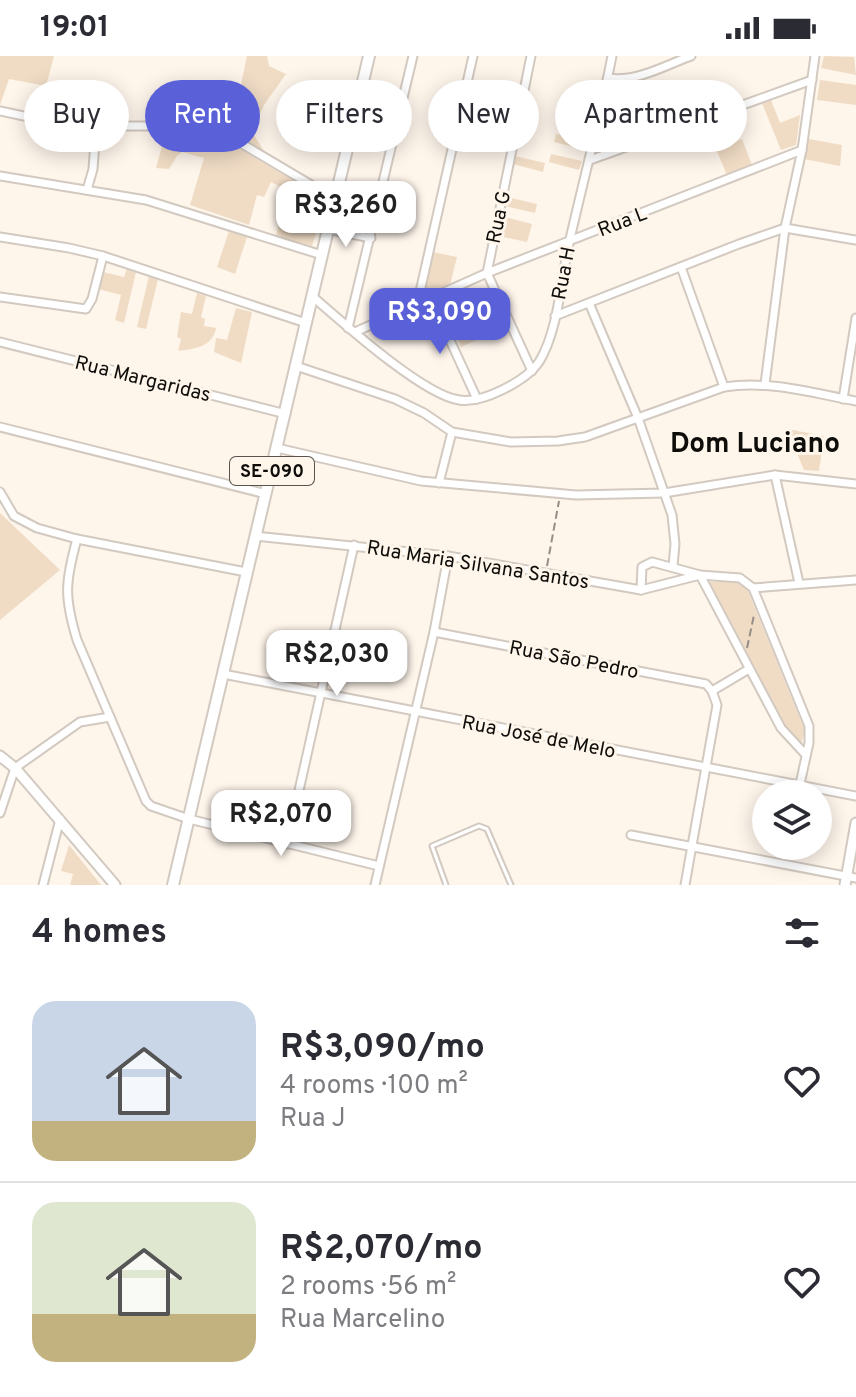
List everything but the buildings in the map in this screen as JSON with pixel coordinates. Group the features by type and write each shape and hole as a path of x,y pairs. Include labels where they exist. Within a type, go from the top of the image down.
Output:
{"main road":[{"name":"SE-090","path":"173,885 369,56"}],"street":[{"path":"352,330 413,56"},
{"path":"417,305 473,56"},
{"name":"Rua G","path":"487,273 531,56"},
{"name":"Rua H","path":"532,371 542,356 555,316 612,56"},
{"path":"608,78 637,76 691,56"},
{"path":"765,384 785,228 802,150 815,56"},
{"path":"590,160 812,80"},
{"path":"0,111 24,117"},
{"path":"129,127 194,125 215,129 335,199"},
{"name":"Rua L","path":"352,330 487,273 802,150"},
{"path":"87,190 94,152"},
{"path":"0,176 167,205 322,255"},
{"path":"555,316 785,228 856,240"},
{"path":"327,229 371,238"},
{"path":"0,237 103,256 306,323"},
{"path":"0,297 86,309 92,299 103,256"},
{"path":"681,267 724,387"},
{"path":"312,296 422,384 458,400 477,399 508,387 532,371 487,273"},
{"path":"431,299 477,399"},
{"path":"589,303 638,418 664,493 674,530 673,566"},
{"path":"843,399 856,318"},
{"name":"Rua Margaridas","path":"0,342 286,414"},
{"path":"296,366 395,399 424,413 452,432 511,442 558,441 604,432 724,387 765,384 856,401"},
{"path":"0,427 266,494"},
{"path":"439,483 452,432"},
{"path":"277,448 366,470 439,483 560,494 618,496 664,493 775,475 856,484"},
{"path":"775,475 799,583"},
{"path":"0,492 14,516 21,521 77,539 246,572"},
{"name":"Rua Maria Silvana Santos","path":"255,536 448,556 641,590 700,575"},
{"path":"77,539 68,574 67,603 77,640 146,801 151,806 189,819 379,866"},
{"path":"287,844 354,545"},
{"path":"375,885 434,632 448,556"},
{"path":"641,590 644,564 652,562 700,575 740,578 753,588 809,726 809,743 801,780"},
{"path":"700,575 786,736 805,754"},
{"path":"753,588 856,580"},
{"name":"Rua São Pedro","path":"434,632 706,684 712,691"},
{"path":"685,885 717,705 712,691 747,665"},
{"name":"Rua José de Melo","path":"223,674 414,713 778,780"},
{"path":"0,813 15,768 80,722 110,717"},
{"path":"0,756 15,768 115,885"},
{"name":"Rua José de Melo","path":"832,791 856,796"},
{"path":"43,885 60,819"},
{"path":"631,835 849,880 856,823"}],"lane":[{"path":"446,885 432,846 473,827 487,829 511,885"}],"path":[{"path":"546,571 560,494"},
{"path":"747,665 757,599"}],"shaded area":[{"path":"0,56 54,56 48,80 24,82 9,79 0,105"},
{"path":"247,56 267,56 269,66 286,74 282,80 276,80 276,88 260,114 260,80 242,80"},
{"path":"824,56 854,57 856,75 821,68"},
{"path":"820,80 856,85 856,105 817,100"},
{"path":"771,100 780,123 800,115 796,145 781,150 762,103"},
{"path":"809,139 842,145 840,166 804,159"},
{"path":"160,152 182,152 169,169 156,168"},
{"path":"182,152 245,152 326,200 312,246 276,236 287,190 271,182 264,197 257,195 249,225 190,205 204,158"},
{"path":"717,152 747,152 752,165 727,175"},
{"path":"551,154 582,161 579,170 549,162"},
{"path":"515,156 545,163 543,172 513,164"},
{"path":"507,197 537,204 535,213 505,206"},
{"path":"501,216 532,224 527,242 498,236"},
{"path":"229,231 247,237 235,274 217,267"},
{"path":"433,252 457,257 450,285 421,296"},
{"path":"127,269 136,272 124,323 115,320 121,295 98,289 103,272 124,277"},
{"path":"149,276 158,279 146,329 137,327"},
{"path":"197,293 206,296 201,317 205,319 204,326 216,328 207,343 178,351 181,312 192,314"},
{"path":"236,308 252,312 241,363 214,352 216,338 227,340"},
{"path":"498,313 504,327 461,347 458,339 480,330 477,322"},
{"path":"787,429 824,436 819,471 804,470"},
{"path":"0,513 60,570 0,620"},
{"path":"709,582 737,582 746,586 805,731 801,744 788,732"},
{"path":"69,845 101,885 70,885 73,874 61,871"}],"district":[{"name":"Dom Luciano","path":"755,442"}]}
